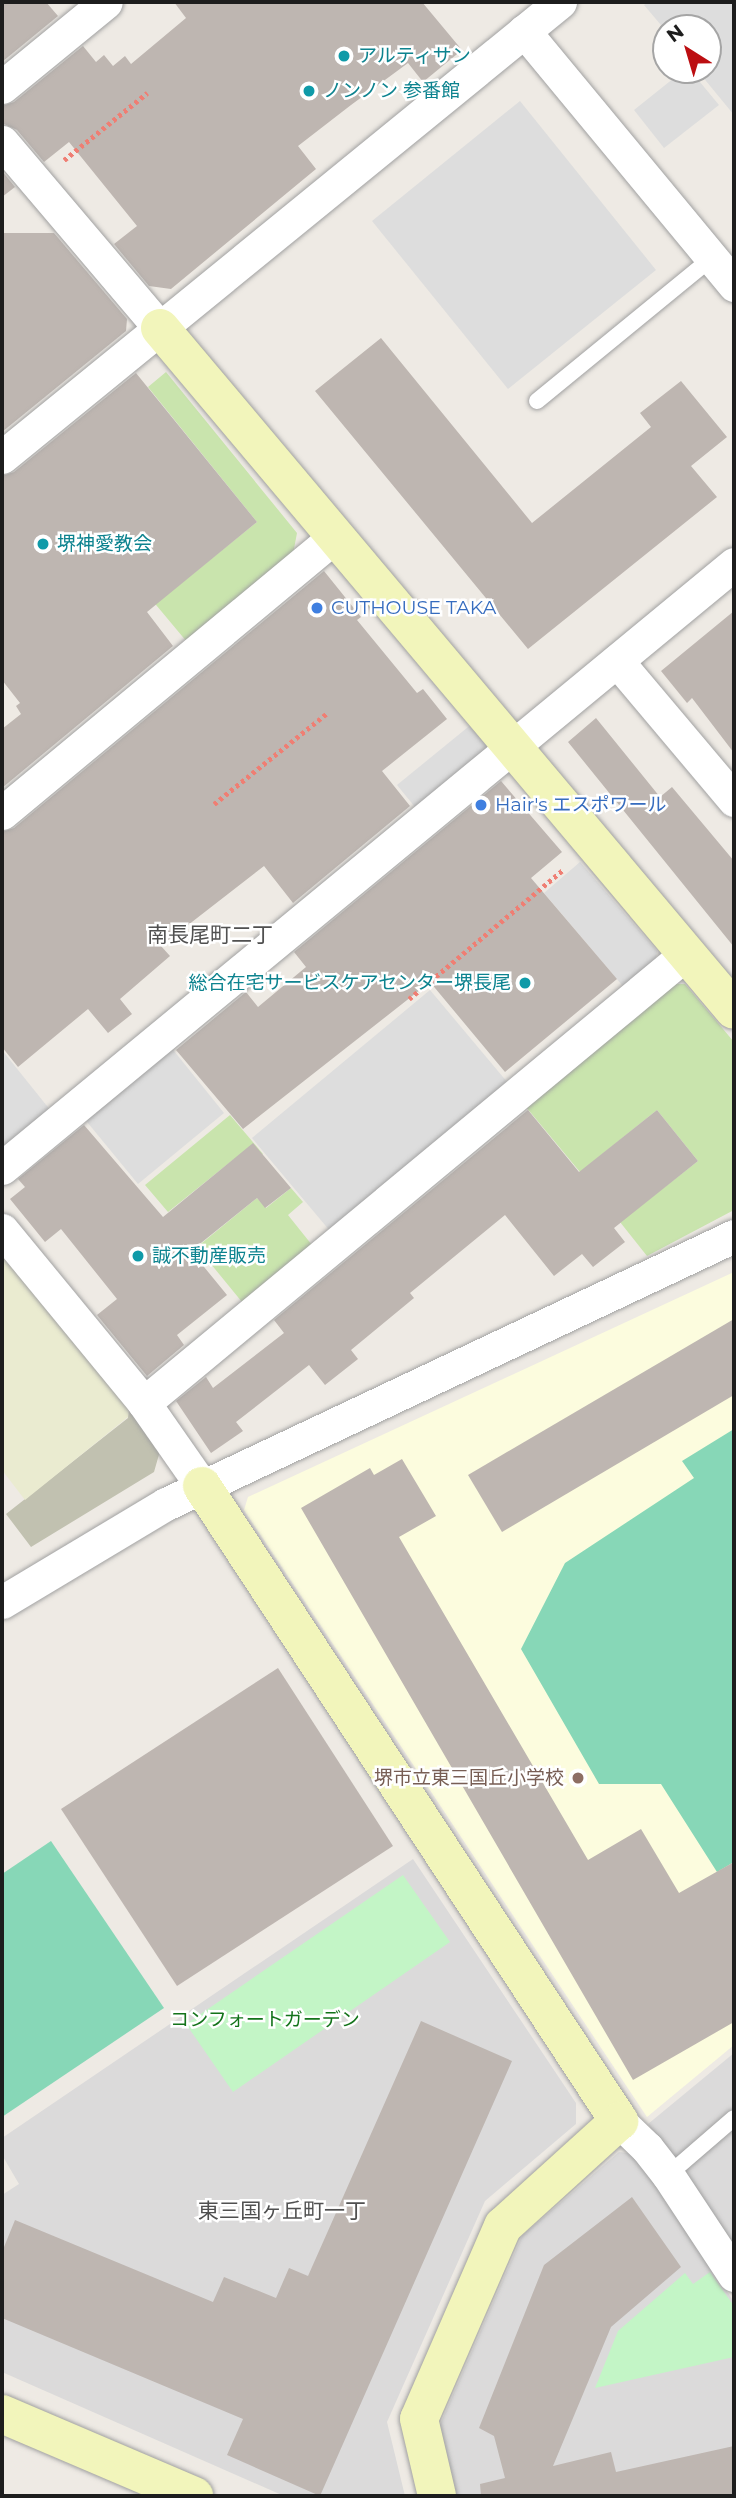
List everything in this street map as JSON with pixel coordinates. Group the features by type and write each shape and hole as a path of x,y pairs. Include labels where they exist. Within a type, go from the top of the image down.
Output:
{"street":[{"path":"2,87 106,2"},
{"path":"2,457 561,2"},
{"path":"524,31 734,285"},
{"path":"2,142 734,1010"},
{"path":"2,813 335,537"},
{"path":"2,1168 734,564"},
{"path":"617,661 734,800"},
{"path":"144,1403 687,953"},
{"path":"2,1230 144,1403 202,1486 619,2121 647,2148 668,2175 734,2275"},
{"path":"2,1602 153,1511 202,1486 734,1236"},
{"path":"437,2496 419,2419 503,2226 619,2121"},
{"path":"2,2414 194,2496"}],"lane":[{"path":"537,401 712,258"},
{"path":"668,2175 734,2118"}],"path":[{"path":"36,183 147,93"},
{"path":"214,804 327,713"},
{"path":"409,999 594,843"}],"shaded area":[{"path":"648,2 734,2 734,115 709,84 722,84 722,14 652,14 644,5"},
{"path":"666,84 702,84 719,105 664,148 634,110"},
{"path":"520,101 656,270 508,389 372,221"},
{"path":"473,723 489,742 488,755 419,812 397,785"},
{"path":"580,862 657,951 655,966 627,991 544,893"},
{"path":"430,990 508,1083 330,1231 252,1138"},
{"path":"170,1046 224,1113 138,1184 83,1117"},
{"path":"2,1050 51,1111 2,1151"},
{"path":"2,1248 129,1405 128,1417 25,1500 2,1470"},
{"name":"堺市立東三国丘小学校","path":"734,1272 734,2045 647,2117 244,1510 248,1497"},
{"path":"129,1405 160,1451 154,1472 31,1547 6,1514 128,1418"},
{"path":"413,1859 576,2103 576,2124 485,2201 387,2422 405,2496 284,2496 2,2372 2,2195 19,2184 2,2155 2,2138"},
{"path":"734,2053 734,2251 648,2124"},
{"path":"619,2152 636,2154 734,2302 734,2496 453,2496 439,2427 522,2236"}],"green space":[{"path":"166,372 297,533 293,554 187,642 106,545 174,589 257,522 148,387"},
{"path":"670,984 685,984 734,1042 734,1210 647,1256 620,1222 698,1161 657,1110 580,1172 526,1107"},
{"path":"230,1115 263,1154 244,1170 234,1159 168,1212 145,1185"},
{"path":"291,1188 303,1202 288,1215 312,1245 242,1302 197,1247 257,1198 266,1208"},
{"path":"734,1429 734,1862 717,1872 661,1784 599,1784 521,1649 565,1563 694,1478 682,1461"},
{"path":"51,1841 164,2008 2,2117 2,1874"},
{"name":"コンフォートガーデン","path":"403,1875 450,1942 233,2092 186,2024"},
{"path":"710,2272 734,2306 734,2357 595,2388 618,2331 685,2273 693,2284"}],"building":[{"path":"2,2 46,2 58,16 2,62"},
{"path":"174,2 422,2 462,50 423,82 408,63 351,105 298,146 316,169 171,289 149,286 114,244 137,226 69,142 44,162 17,130 2,123 2,106 14,102 83,46 96,62 104,55 113,66 125,56 131,64 186,18"},
{"path":"2,171 15,187 2,197"},
{"path":"2,233 54,233 127,319 126,331 2,432"},
{"path":"381,338 532,523 651,427 640,413 681,381 727,437 691,466 717,497 528,649 315,391"},
{"path":"136,373 257,522 147,612 173,646 2,788 2,729 21,714 16,706 20,703 2,680 2,476 14,472"},
{"path":"324,571 361,617 357,620 417,693 423,689 447,719 382,771 410,806 293,903 264,866 161,946 170,956 120,999 132,1014 108,1033 88,1009 18,1067 2,1047 2,832 14,828"},
{"path":"734,611 734,753 692,698 687,703 661,671"},
{"path":"596,718 660,797 672,787 734,861 734,947 568,742"},
{"path":"501,781 562,852 531,878 617,979 505,1072 430,982 243,1129 176,1050 246,992 258,1007 306,967 294,952"},
{"path":"528,1110 579,1172 657,1110 698,1161 614,1228 625,1242 593,1267 582,1254 554,1276 505,1215 410,1293 414,1298 351,1350 358,1359 325,1385 309,1365 236,1422 243,1431 211,1453 176,1401 206,1377 213,1388 284,1333 274,1320"},
{"path":"84,1125 163,1217 253,1143 291,1188 265,1208 257,1198 191,1251 227,1295 177,1335 184,1345 147,1376 97,1315 117,1299 61,1229 45,1242 10,1199 25,1187 18,1179"},
{"path":"734,1319 734,1395 502,1532 468,1475"},
{"path":"402,1459 436,1516 399,1537 588,1860 641,1829 679,1893 734,1862 734,2022 633,2080 301,1508 370,1468 374,1475"},
{"path":"278,1668 393,1846 177,1986 61,1809"},
{"path":"421,2021 512,2061 320,2496 227,2455 243,2419 2,2318 2,2252 15,2220 213,2302 224,2277 276,2298 289,2268 308,2276"},
{"path":"632,2197 681,2267 611,2327 553,2466 611,2452 616,2472 734,2446 734,2496 481,2496 480,2484 505,2478 494,2436 479,2428 544,2265"}],"place":[{"name":"アルティサン","path":"344,56"},
{"name":"ノンノン 参番館","path":"309,91"},
{"name":"堺神愛教会","path":"43,544"},
{"name":"CUTHOUSE TAKA","path":"317,608"},
{"name":"Hair's エスポワール","path":"481,805"},
{"name":"総合在宅サービスケアセンター堺長尾","path":"525,983"},
{"name":"誠不動産販売","path":"138,1256"},
{"name":"堺市立東三国丘小学校","path":"578,1778"}],"district":[{"name":"南長尾町二丁","path":"210,935"},
{"name":"東三国ヶ丘町一丁","path":"282,2211"}]}
